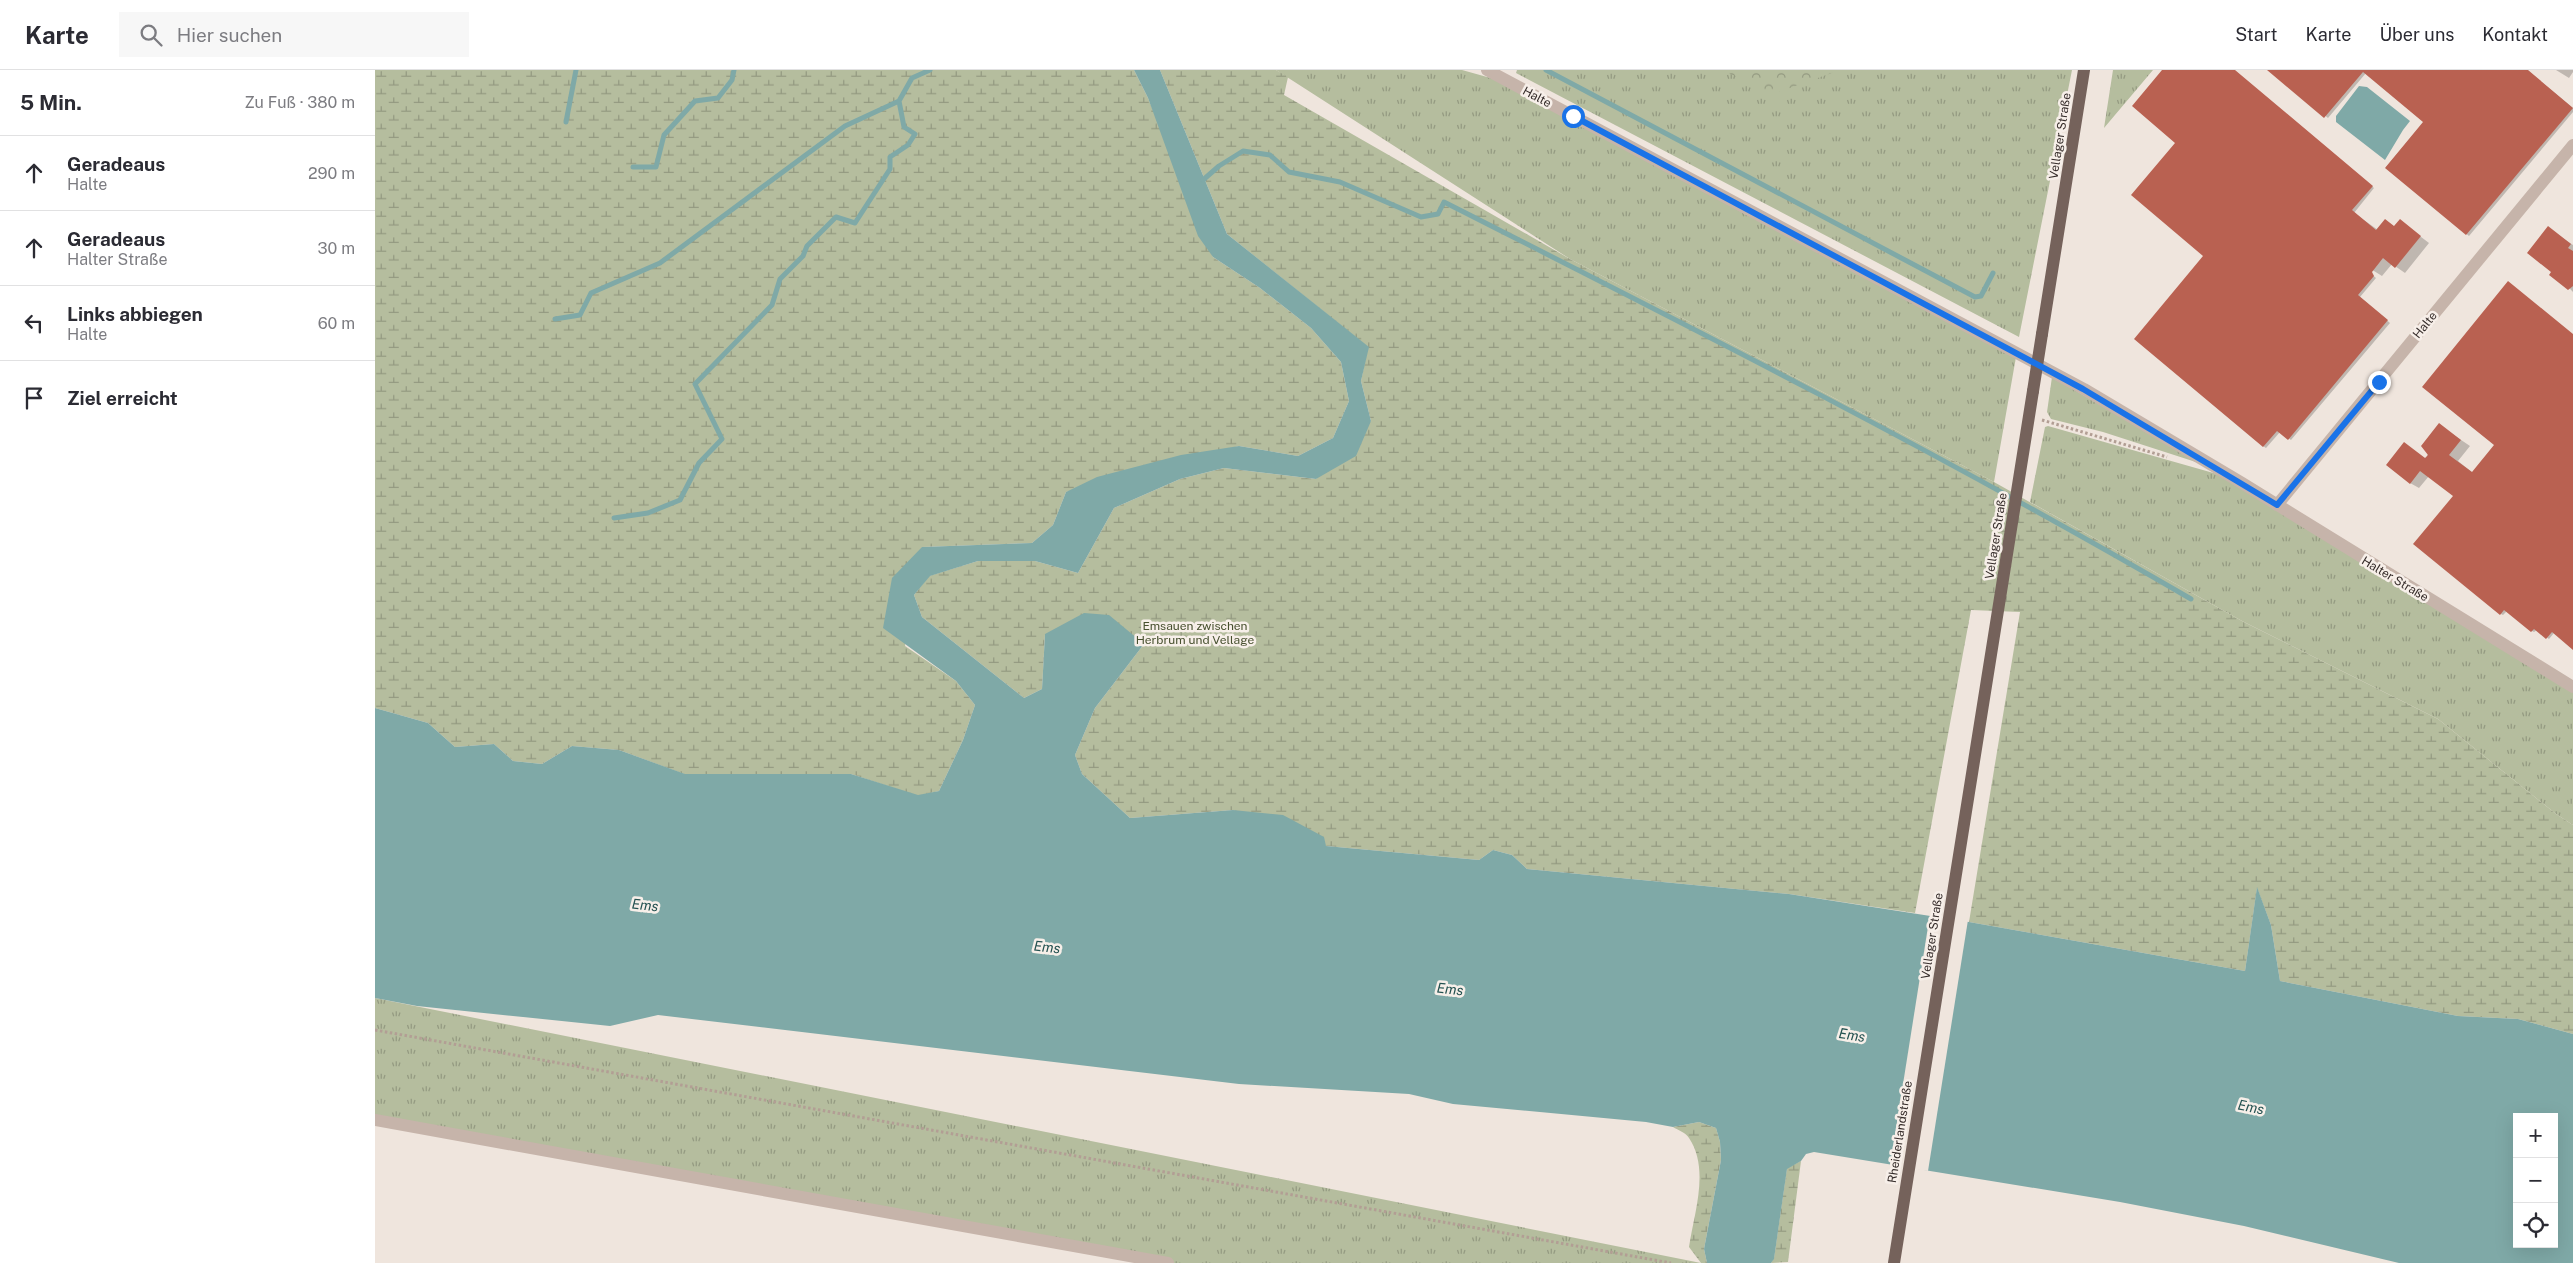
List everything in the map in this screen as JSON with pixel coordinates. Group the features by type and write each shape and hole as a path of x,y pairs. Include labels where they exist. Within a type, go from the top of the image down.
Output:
{"main road":[{"name":"Vellager Straße","path":"1934,1006 2085,70"},
{"name":"Rheiderlandstraße","path":"1894,1263 1934,1006"}],"street":[{"name":"Halte","path":"1487,70 2052,372 2219,469"},
{"name":"Halte","path":"2277,505 2573,145"},
{"name":"Halter Straße","path":"2219,469 2573,687"},
{"path":"375,1120 1168,1263"}],"path":[{"path":"2042,420 2172,458"},
{"path":"375,1030 1671,1263"}],"green space":[{"path":"375,70 1134,70 1148,98 1213,257 1260,288 1311,328 1341,362 1349,401 1333,438 1298,456 1239,446 1066,492 1053,525 1032,543 922,547 905,646 956,681 975,705 963,740 939,791 918,796 851,774 684,774 619,750 572,746 542,764 513,761 494,744 455,747 428,723 375,708"},
{"name":"Emsauen zwischen Herbrum und Vellage","path":"1160,70 1276,70 1288,77 1284,95 1570,259 1994,482 2242,621 2438,719 2556,814 2573,825 2573,1034 2518,1019 2458,1016 2280,981 2271,925 2257,888 2245,971 1969,922 2020,612 1971,610 1915,913 1789,894 1527,869 1512,855 1493,850 1479,860 1326,846 1233,810 1130,818 1082,774 1075,755 1095,708 1144,644 1045,634 1042,689 1024,698 922,617 914,595 929,576 978,561 1035,561 1078,573 1114,508 1180,479 1224,468 1316,479 1371,421 1361,381 1368,347 1227,234"},
{"path":"1276,70 1462,70 1505,82 2016,357 1994,482 1570,259"},
{"path":"1517,70 2072,70 2019,337 1516,73"},
{"path":"1723,70 1840,70 1770,95"},
{"path":"2113,70 2153,70 2104,128"},
{"path":"2052,377 2202,464 2103,432 2051,419 2047,412"},
{"path":"2048,426 2224,476 2573,691 2573,825 2556,814 2438,719 2242,621 2030,502 2045,427"},
{"path":"375,998 1701,1263 1168,1263 375,1120"},
{"path":"1699,1122 1716,1128 1720,1142 1721,1160 1704,1249 1707,1263 1701,1263 1689,1247 1699,1191 1699,1163 1689,1138 1673,1127"},
{"path":"1801,1161 1788,1262 1771,1263 1774,1258 1787,1168"}],"water":[{"name":"Ems","path":"1134,70 1160,70 1227,234 1369,347 1361,381 1371,421 1356,456 1316,479 1224,468 1180,479 1114,508 1078,573 1035,561 978,561 930,576 914,595 922,617 1024,698 1042,689 1045,634 1084,613 1109,615 1144,644 1095,708 1075,755 1082,774 1130,818 1233,810 1283,815 1324,837 1326,846 1479,860 1493,850 1512,855 1527,869 1789,894 1969,922 2245,971 2257,887 2271,925 2280,981 2458,1016 2518,1019 2573,1034 2573,1263 2399,1263 2244,1226 2120,1202 1814,1152 1806,1154 1801,1161 1787,1169 1774,1259 1771,1263 1707,1263 1704,1249 1721,1160 1720,1142 1716,1128 1699,1122 1673,1127 1646,1122 1453,1104 1409,1094 1239,1084 658,1015 610,1026 417,1006 375,998 375,708 428,723 455,747 494,744 513,761 542,764 572,746 619,750 685,774 851,774 918,795 939,791 963,740 975,705 956,681 883,628 892,578 922,547 1032,543 1053,525 1066,492 1097,477 1181,455 1239,446 1298,456 1333,438 1349,401 1341,362 1311,328 1260,288 1213,257 1198,236 1148,98"},
{"path":"2359,86 2367,87 2410,121 2385,160 2336,122 2336,116"}],"pier":[{"path":"1930,914 1968,920 1928,1171 1890,1166"}],"building":[{"path":"2162,70 2235,70 2373,186 2352,210 2376,230 2385,219 2394,226 2400,219 2421,236 2395,268 2383,258 2372,272 2374,276 2358,295 2388,320 2288,440 2277,431 2263,447 2134,339 2203,256 2131,195 2175,143 2132,106"},
{"path":"2267,70 2528,70 2573,108 2466,235 2385,168 2423,122 2363,72 2324,118"},
{"path":"2548,226 2571,244 2568,248 2573,251 2573,286 2568,290 2549,275 2551,272 2527,253"},
{"path":"2508,281 2573,334 2573,650 2552,632 2546,639 2534,629 2531,632 2504,610 2500,615 2413,544 2453,496 2420,471 2410,484 2386,465 2404,442 2425,458 2428,455 2421,446 2439,423 2461,440 2449,455 2472,472 2494,445 2422,387"}],"waterway":[{"path":"566,122 576,70"},
{"path":"633,167 656,167 664,135 695,101 718,98 732,80 734,70"},
{"path":"555,319 580,315 591,293 660,263 845,126 899,101 912,78 930,70"},
{"path":"1546,70 1975,297 1981,296 1993,273"},
{"path":"614,518 648,513 680,500 699,463 722,439 695,384 772,305 780,279 803,256 807,246 836,217 855,223 890,169 890,157 908,145 915,134 904,127 899,101"},
{"path":"1203,180 1219,166 1243,151 1270,155 1289,172 1340,182 1421,217 1438,214 1444,202 1914,444 2191,599"}],"route":[{"path":"1573,116 2029,359 2137,419 2277,505 2379,382"}]}
